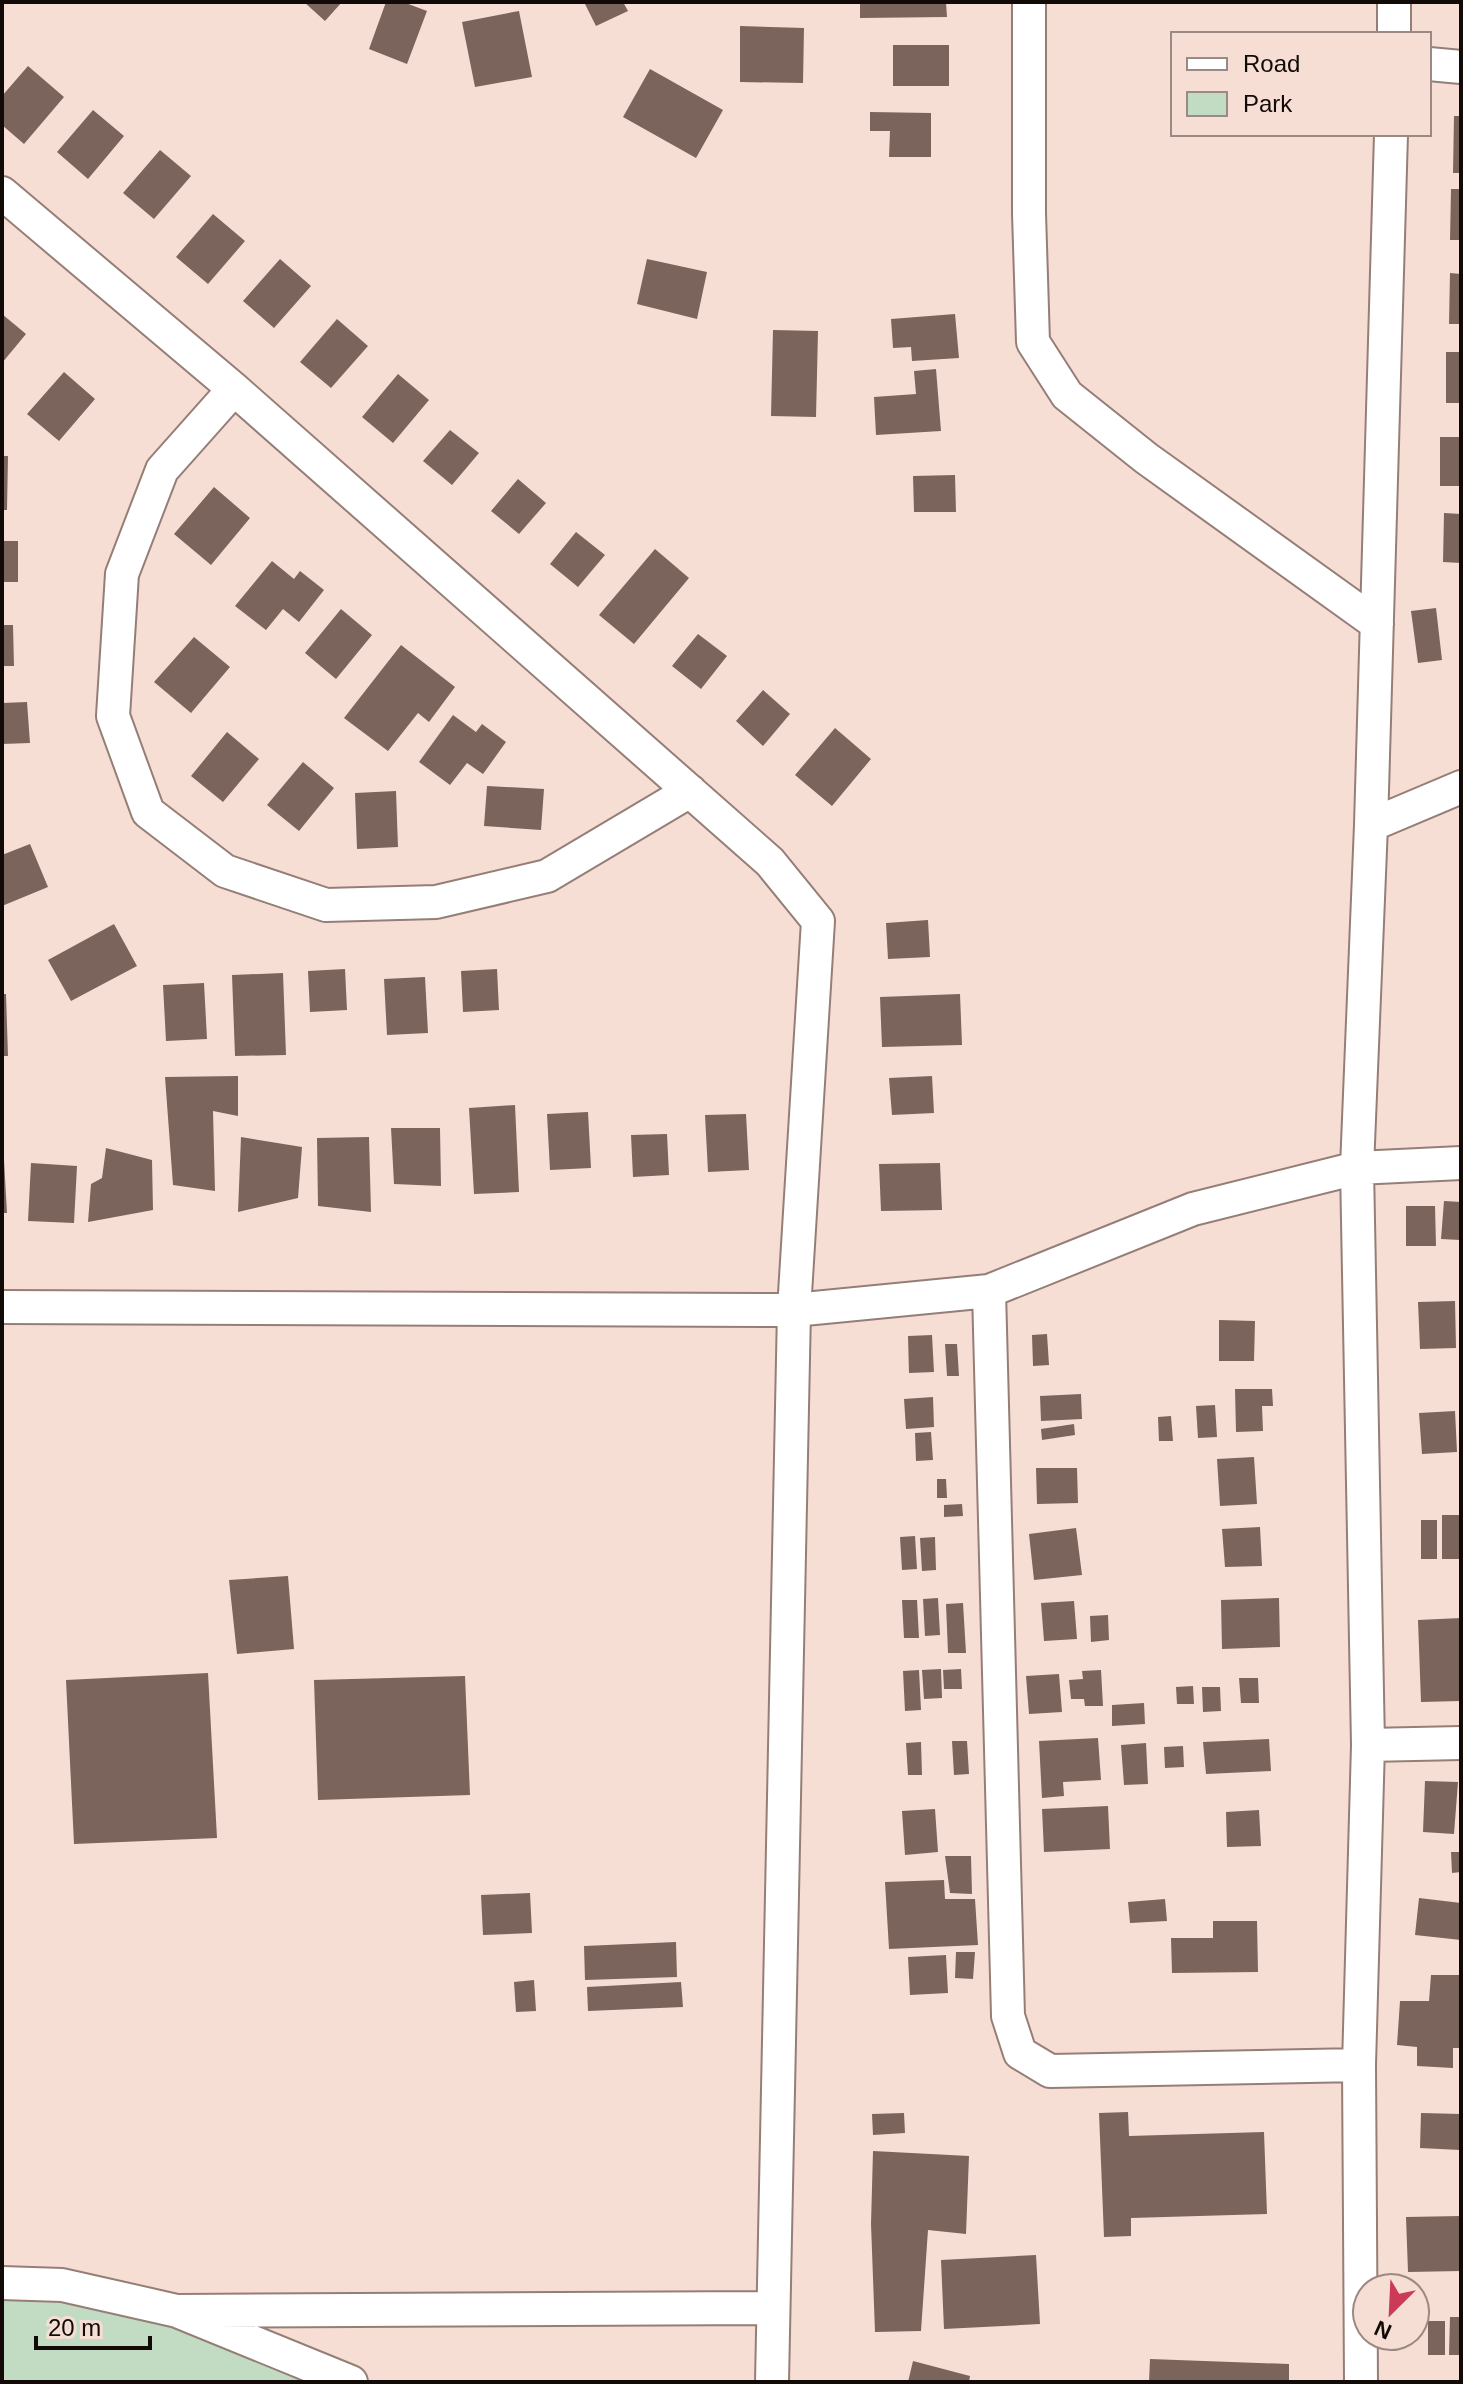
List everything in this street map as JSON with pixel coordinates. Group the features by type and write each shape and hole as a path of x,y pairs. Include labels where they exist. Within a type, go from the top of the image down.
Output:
{"street":[{"path":"1029,2 1029,213 1033,342 1067,395 1146,458 1377,624"},
{"path":"1394,2 1394,32"},
{"path":"1431,64 1461,67"},
{"path":"1361,2382 1359,2065 1368,1745 1357,1168 1371,825 1391,136"},
{"path":"2,193 234,389 770,862 818,921 794,1310 772,2382"},
{"path":"234,389 162,470 122,574 113,716 148,812 225,871 326,905 436,902 547,876 690,791"},
{"path":"1371,825 1461,787"},
{"path":"2,1307 794,1310 989,1291 1193,1209 1357,1168 1461,1163"},
{"path":"989,1291 1008,2016 1020,2053 1050,2071 1359,2065"},
{"path":"1368,1745 1461,1743"},
{"path":"2,2283 62,2285 177,2311 351,2382"},
{"path":"177,2311 773,2308"}],"green space":[{"path":"2,2283 62,2285 351,2382 2,2382"}],"building":[{"path":"304,2 342,2 325,21"},
{"path":"386,2 403,2 427,11 407,64 369,49"},
{"path":"584,2 623,2 628,11 596,26"},
{"path":"860,2 946,2 947,17 860,18"},
{"path":"519,11 532,77 475,87 462,22"},
{"path":"740,26 804,28 803,83 740,82"},
{"path":"893,45 949,45 949,86 893,86"},
{"path":"28,66 64,97 24,144 2,125 2,96"},
{"path":"650,69 723,110 696,158 623,117"},
{"path":"93,110 124,136 88,179 57,152"},
{"path":"870,112 931,113 931,157 889,157 890,131 870,131"},
{"path":"1454,116 1461,116 1461,173 1453,173"},
{"path":"160,150 191,176 154,219 123,193"},
{"path":"1451,189 1461,189 1461,240 1450,240"},
{"path":"213,214 245,241 208,284 176,257"},
{"path":"280,259 311,286 274,328 243,301"},
{"path":"647,259 707,272 697,319 637,304"},
{"path":"1450,273 1461,274 1461,324 1449,324"},
{"path":"2,314 26,334 2,363"},
{"path":"955,314 959,358 912,361 911,347 893,348 891,319"},
{"path":"337,319 368,346 331,388 300,362"},
{"path":"773,330 818,331 816,417 771,416"},
{"path":"1446,352 1461,352 1461,403 1446,403"},
{"path":"936,369 941,431 876,435 874,397 916,394 914,371"},
{"path":"64,372 95,399 59,441 27,414"},
{"path":"398,374 429,400 393,443 362,417"},
{"path":"450,430 479,453 452,485 423,461"},
{"path":"1440,437 1461,437 1461,486 1440,486"},
{"path":"2,456 8,456 7,510 2,510"},
{"path":"955,475 956,512 914,512 913,476"},
{"path":"518,479 546,503 519,534 491,511"},
{"path":"214,487 250,518 211,565 174,534"},
{"path":"1444,513 1461,514 1461,563 1443,562"},
{"path":"576,532 605,555 578,587 550,564"},
{"path":"2,541 18,541 18,582 2,582"},
{"path":"655,549 689,578 634,644 599,615"},
{"path":"272,561 294,579 300,571 324,590 299,622 283,609 266,630 235,606"},
{"path":"1436,608 1442,660 1418,663 1411,611"},
{"path":"341,609 372,635 336,679 305,653"},
{"path":"2,625 13,625 14,666 2,666"},
{"path":"698,634 727,656 701,689 672,666"},
{"path":"194,637 230,667 191,713 154,682"},
{"path":"401,645 455,687 429,722 418,713 388,751 344,718"},
{"path":"763,690 790,714 763,746 736,721"},
{"path":"27,702 30,743 2,744 2,703"},
{"path":"453,715 476,732 482,724 506,742 483,774 467,763 450,785 419,762"},
{"path":"835,728 871,759 832,806 795,775"},
{"path":"227,732 259,759 223,802 191,776"},
{"path":"303,762 334,788 299,831 267,805"},
{"path":"487,786 544,789 541,830 484,826"},
{"path":"396,791 398,847 357,849 355,793"},
{"path":"30,844 48,887 2,906 2,855"},
{"path":"928,920 930,957 888,959 886,923"},
{"path":"114,924 137,966 71,1001 48,960"},
{"path":"345,969 347,1010 310,1012 308,971"},
{"path":"497,969 499,1010 463,1012 461,971"},
{"path":"283,973 286,1055 235,1056 232,975"},
{"path":"425,977 428,1033 387,1035 384,979"},
{"path":"204,983 207,1039 166,1041 163,985"},
{"path":"2,994 6,994 8,1056 2,1056"},
{"path":"960,994 962,1045 882,1047 880,997"},
{"path":"238,1076 238,1116 213,1111 215,1191 173,1185 165,1077"},
{"path":"932,1076 934,1113 892,1115 889,1078"},
{"path":"515,1105 519,1192 474,1194 469,1108"},
{"path":"588,1112 591,1168 550,1170 547,1114"},
{"path":"746,1114 749,1170 708,1172 705,1115"},
{"path":"391,1128 440,1128 441,1186 394,1184"},
{"path":"667,1134 669,1175 633,1177 631,1135"},
{"path":"241,1137 302,1147 298,1198 238,1212"},
{"path":"369,1137 371,1212 318,1206 317,1138"},
{"path":"106,1148 152,1160 153,1210 88,1222 91,1184 102,1178"},
{"path":"4,1160 7,1213 2,1213"},
{"path":"31,1163 77,1166 74,1223 28,1221"},
{"path":"940,1163 942,1210 881,1211 879,1164"},
{"path":"1444,1201 1461,1202 1460,1240 1441,1239"},
{"path":"1406,1206 1435,1206 1436,1246 1406,1246"},
{"path":"1455,1301 1456,1348 1420,1349 1418,1302"},
{"path":"1219,1320 1255,1321 1254,1361 1219,1361"},
{"path":"1047,1334 1049,1365 1033,1366 1032,1335"},
{"path":"932,1335 934,1372 909,1373 908,1336"},
{"path":"945,1344 957,1344 959,1376 947,1376"},
{"path":"1235,1389 1272,1389 1273,1406 1262,1406 1263,1431 1236,1432"},
{"path":"1081,1394 1082,1419 1041,1421 1040,1396"},
{"path":"933,1397 934,1427 906,1429 904,1399"},
{"path":"1215,1405 1217,1437 1198,1438 1196,1406"},
{"path":"1455,1411 1457,1452 1422,1454 1419,1413"},
{"path":"1171,1416 1173,1441 1159,1441 1158,1417"},
{"path":"1074,1424 1075,1435 1042,1440 1041,1429"},
{"path":"931,1432 933,1460 916,1461 915,1433"},
{"path":"1254,1457 1257,1504 1220,1506 1217,1459"},
{"path":"1036,1468 1077,1468 1078,1503 1037,1504"},
{"path":"937,1479 946,1479 947,1498 937,1498"},
{"path":"962,1504 963,1516 944,1517 944,1505"},
{"path":"1442,1515 1460,1515 1460,1559 1442,1559"},
{"path":"1421,1520 1437,1520 1437,1559 1421,1559"},
{"path":"1260,1527 1262,1566 1225,1567 1222,1529"},
{"path":"1076,1528 1082,1575 1034,1580 1029,1534"},
{"path":"915,1536 917,1569 902,1570 900,1537"},
{"path":"935,1537 936,1570 922,1571 920,1538"},
{"path":"288,1576 294,1649 237,1654 229,1580"},
{"path":"938,1598 940,1635 925,1636 923,1599"},
{"path":"1279,1598 1280,1647 1222,1649 1221,1600"},
{"path":"902,1600 917,1600 919,1638 904,1638"},
{"path":"1074,1601 1077,1639 1044,1641 1041,1603"},
{"path":"963,1603 966,1653 948,1653 946,1604"},
{"path":"1108,1615 1109,1640 1091,1642 1090,1616"},
{"path":"1461,1618 1461,1701 1421,1702 1418,1620"},
{"path":"941,1669 942,1698 924,1699 922,1670"},
{"path":"961,1669 962,1689 944,1689 943,1670"},
{"path":"919,1670 921,1710 905,1711 903,1671"},
{"path":"1101,1670 1103,1706 1085,1706 1084,1699 1071,1699 1069,1680 1083,1679 1082,1671"},
{"path":"208,1673 217,1838 74,1844 66,1680"},
{"path":"1059,1674 1062,1712 1029,1714 1026,1676"},
{"path":"465,1676 470,1795 318,1800 314,1680"},
{"path":"1239,1678 1258,1678 1259,1703 1241,1703"},
{"path":"1193,1686 1194,1704 1177,1704 1176,1687"},
{"path":"1202,1687 1220,1687 1221,1711 1203,1712"},
{"path":"1144,1703 1145,1724 1112,1726 1112,1705"},
{"path":"1098,1738 1101,1780 1063,1782 1064,1796 1042,1798 1039,1741"},
{"path":"1269,1739 1271,1771 1206,1774 1203,1742"},
{"path":"952,1741 967,1741 969,1774 954,1775"},
{"path":"921,1742 922,1775 908,1775 906,1743"},
{"path":"1146,1743 1148,1784 1124,1785 1121,1745"},
{"path":"1183,1746 1184,1767 1165,1768 1164,1747"},
{"path":"1425,1781 1458,1782 1454,1834 1423,1832"},
{"path":"1108,1806 1110,1849 1044,1852 1042,1809"},
{"path":"935,1809 938,1852 905,1855 902,1811"},
{"path":"1259,1810 1261,1846 1227,1847 1226,1812"},
{"path":"1451,1852 1461,1852 1461,1872 1452,1873"},
{"path":"945,1856 971,1856 972,1894 950,1893"},
{"path":"944,1880 945,1899 975,1899 978,1945 889,1949 885,1882"},
{"path":"530,1893 532,1933 483,1935 481,1895"},
{"path":"1419,1898 1461,1903 1461,1940 1415,1935"},
{"path":"1165,1899 1167,1921 1130,1923 1128,1902"},
{"path":"1213,1921 1257,1921 1258,1972 1172,1973 1171,1938 1213,1938"},
{"path":"676,1942 677,1977 585,1980 584,1946"},
{"path":"956,1952 975,1952 973,1979 955,1978"},
{"path":"946,1955 948,1993 910,1995 908,1957"},
{"path":"1431,1975 1461,1975 1461,2048 1453,2048 1453,2068 1417,2066 1417,2047 1397,2045 1400,2001 1429,2001"},
{"path":"534,1980 536,2011 516,2012 514,1982"},
{"path":"681,1982 683,2007 588,2011 587,1987"},
{"path":"1128,2112 1129,2136 1264,2132 1267,2214 1131,2218 1131,2236 1104,2237 1099,2113"},
{"path":"904,2113 905,2133 873,2135 872,2114"},
{"path":"1421,2113 1461,2114 1460,2150 1420,2148"},
{"path":"873,2151 969,2156 966,2234 928,2230 921,2331 875,2332 871,2224"},
{"path":"1461,2216 1461,2271 1408,2272 1406,2217"},
{"path":"1036,2255 1040,2324 944,2329 941,2260"},
{"path":"1450,2317 1461,2317 1461,2355 1449,2355"},
{"path":"1431,2321 1445,2321 1445,2355 1428,2355 1431,2352"},
{"path":"1150,2359 1289,2364 1289,2382 1149,2382"},
{"path":"913,2361 970,2376 969,2382 908,2382"}]}
